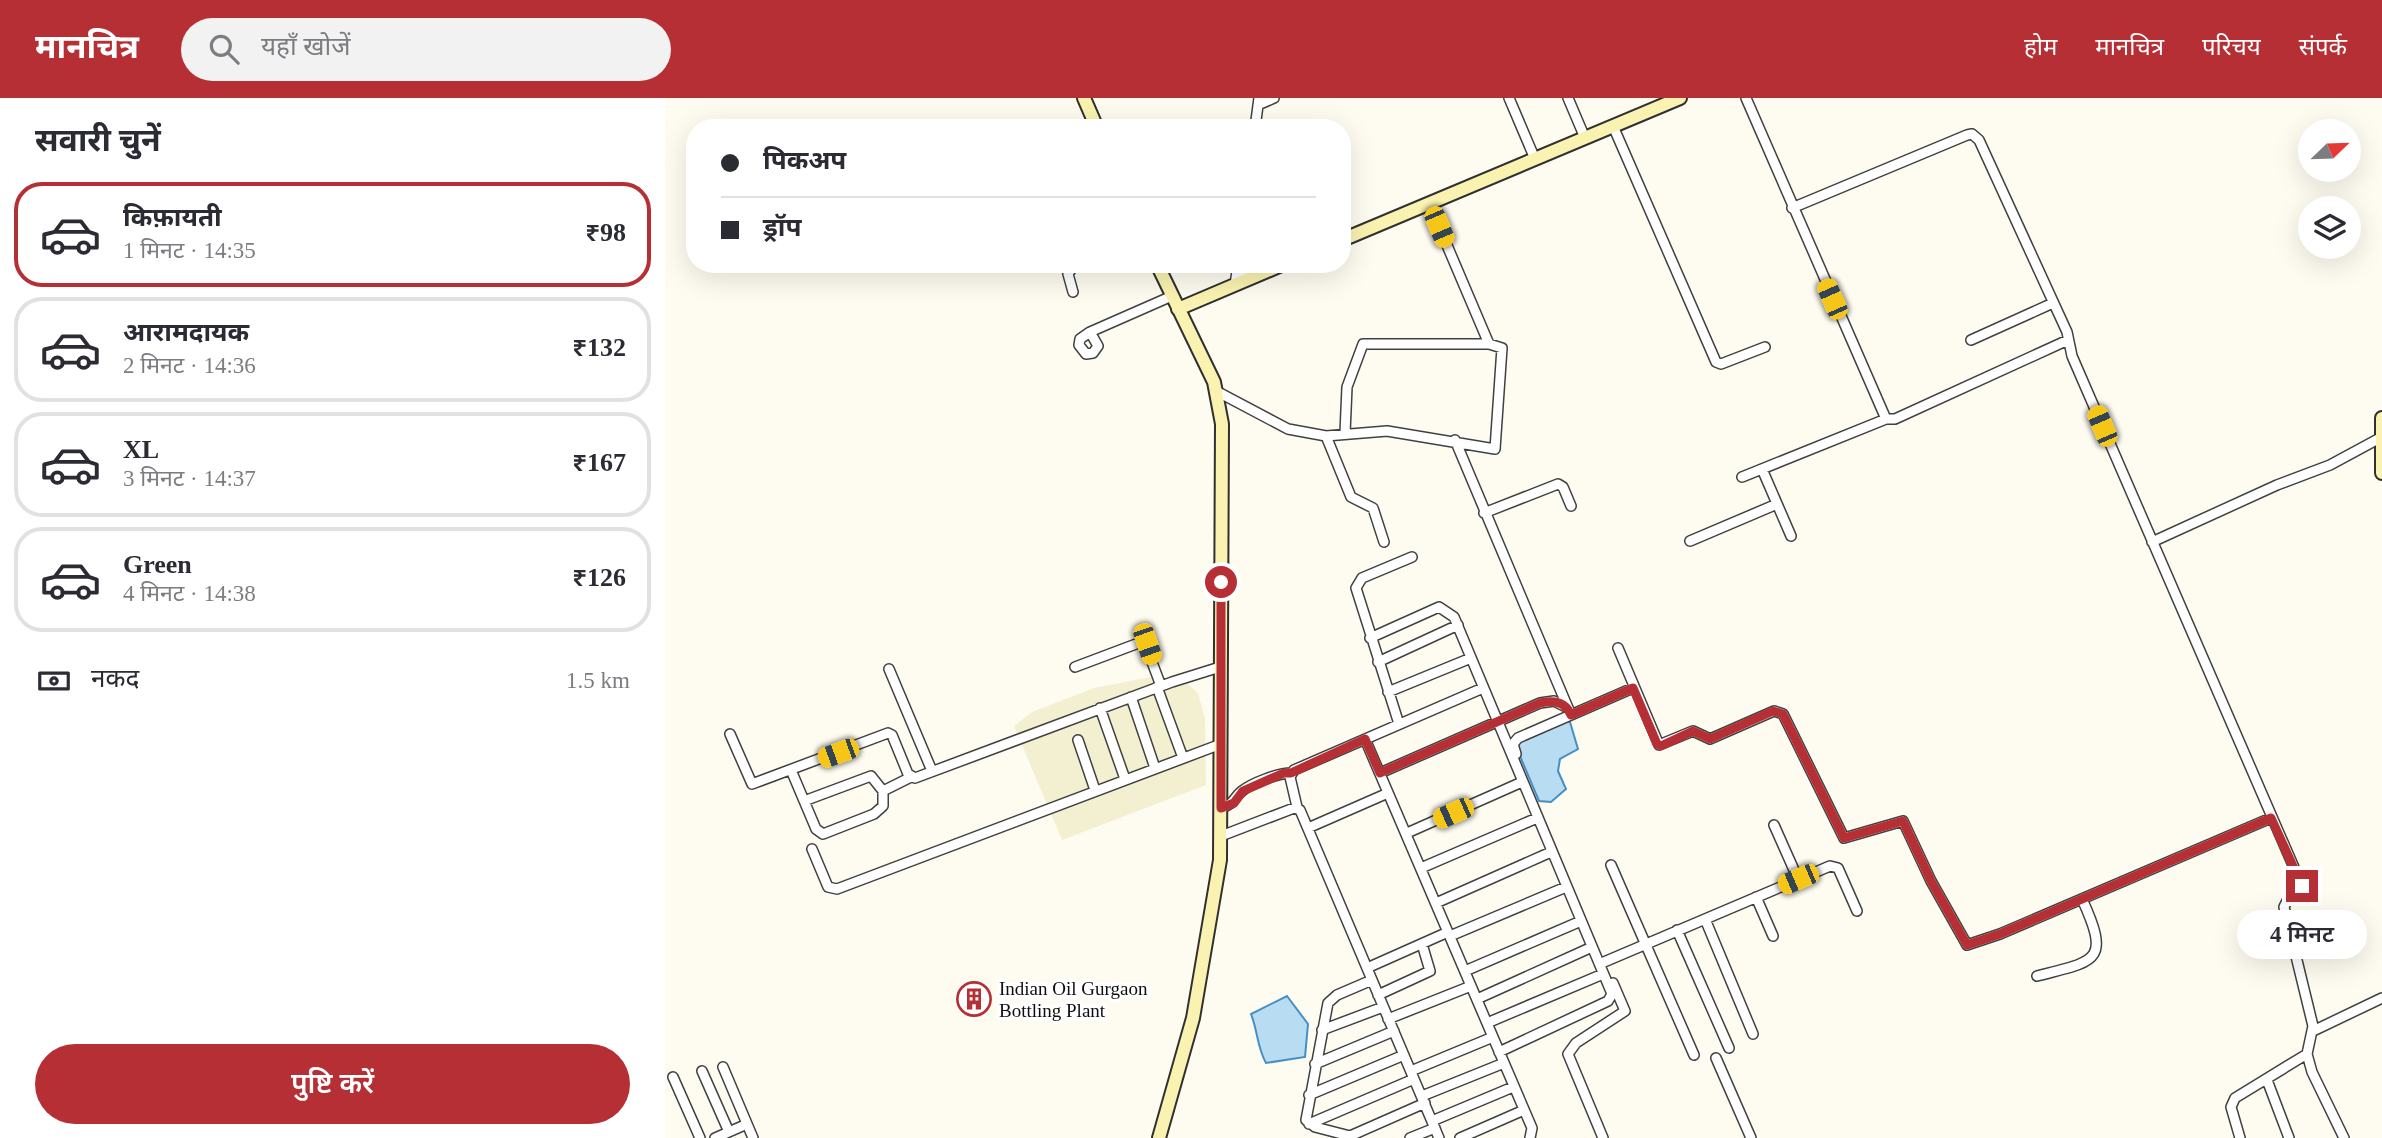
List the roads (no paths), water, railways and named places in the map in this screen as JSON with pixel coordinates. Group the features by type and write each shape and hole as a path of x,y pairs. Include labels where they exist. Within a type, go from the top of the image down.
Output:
{"street":[{"path":"1084,98 1093,119"},
{"path":"1259,102 1274,98"},
{"path":"1509,98 1535,159"},
{"path":"1568,98 1585,138"},
{"path":"1351,236 1680,98"},
{"path":"1747,98 1792,208 1886,419"},
{"path":"1613,126 1716,362 1721,364 1765,348"},
{"path":"1792,208 1972,134 1979,140 2053,303 2072,356 2303,890 2287,901 2284,907 2313,1031 2307,1054 2312,1072 2344,1138"},
{"path":"1429,203 1489,344"},
{"path":"1069,273 1073,292"},
{"path":"1159,1138 1193,1018 1218,881 1221,836 1222,424 1218,393 1161,273"},
{"path":"1237,284 1238,273"},
{"path":"1237,284 1242,273"},
{"path":"1178,309 1263,273"},
{"path":"1090,332 1172,296"},
{"path":"1971,340 2053,303"},
{"path":"1742,477 1886,419 1895,419 2068,340"},
{"path":"1218,393 1288,429 1326,436 1387,431 1455,440 1492,449 1497,446 1503,353 1498,345 1489,344 1363,344 1347,387 1345,433"},
{"path":"2382,418 2382,473"},
{"path":"1326,436 1350,497 1373,508 1384,542"},
{"path":"2152,542 2277,485 2330,465 2380,438"},
{"path":"1455,440 1569,711"},
{"path":"1762,469 1791,536"},
{"path":"1484,513 1558,484 1563,487 1571,506"},
{"path":"1690,541 1777,503"},
{"path":"1399,724 1357,596 1359,581 1412,557"},
{"path":"1370,638 1439,607 1449,611 1458,625 1496,723 1612,994 1608,1001 1499,1052"},
{"path":"1378,662 1458,625"},
{"path":"1075,667 1145,641 1182,758"},
{"path":"1618,648 1657,744 1661,746 1693,731 1710,739 1773,711 1783,714 1844,838 1903,821 1965,944 1979,943 2271,818"},
{"path":"1388,692 1471,657"},
{"path":"883,791 911,777 1159,686 1220,667"},
{"path":"889,669 932,771"},
{"path":"1221,808 1234,803 1243,791 1284,773 1291,773 1483,688"},
{"path":"1603,1138 1568,1054 1576,1042 1625,1012 1513,744 1518,738 1569,711 1633,688"},
{"path":"1131,697 1155,768"},
{"path":"1380,773 1549,701 1569,711"},
{"path":"1100,708 1125,779"},
{"path":"730,734 750,783 888,733 911,777"},
{"path":"1365,739 1532,1129 1529,1138"},
{"path":"1078,740 1095,790"},
{"path":"812,849 828,887 837,889 1220,744"},
{"path":"791,770 804,801 818,831 826,834 880,811 883,806 883,791 871,776 804,801"},
{"path":"1291,773 1297,807 1439,1138"},
{"path":"1406,833 1522,782"},
{"path":"1308,828 1388,793"},
{"path":"1221,836 1297,807"},
{"path":"1421,869 1537,818"},
{"path":"1774,825 1798,879"},
{"path":"1436,903 1551,852"},
{"path":"1611,865 1693,1055"},
{"path":"1604,961 1798,879 1836,866 1857,911"},
{"path":"1367,968 1566,887"},
{"path":"1756,897 1773,936"},
{"path":"2037,976 2083,964 2092,956 2098,935 2082,899"},
{"path":"1705,919 1753,1034"},
{"path":"1465,971 1581,921"},
{"path":"1678,930 1729,1048"},
{"path":"1378,995 1430,971 1422,944"},
{"path":"1477,999 1592,947"},
{"path":"1487,1023 1603,974"},
{"path":"1309,1124 1305,1113 1330,1000 1372,980"},
{"path":"1388,1019 1471,986"},
{"path":"2313,1031 2382,998"},
{"path":"1322,1030 1383,1006"},
{"path":"1315,1064 1394,1031"},
{"path":"1309,1124 1493,1037"},
{"path":"2238,1137 2232,1102 2307,1054"},
{"path":"1309,1095 1404,1055"},
{"path":"1716,1058 1751,1138"},
{"path":"1309,1124 1350,1136 1504,1063"},
{"path":"723,1067 753,1138"},
{"path":"702,1072 729,1132"},
{"path":"673,1077 700,1138"},
{"path":"2267,1080 2289,1138"},
{"path":"1410,1138 1513,1087"},
{"path":"1460,1138 1524,1110"},
{"path":"718,1137 747,1124"}],"water":[{"path":"1561,720 1570,722 1578,749 1560,759 1558,771 1566,789 1551,802 1539,801 1517,749 1522,736"},
{"path":"1287,996 1308,1024 1305,1057 1266,1063 1251,1014"}],"place":[{"name":"Indian Oil Gurgaon Bottling Plant","path":"974,999"}]}
